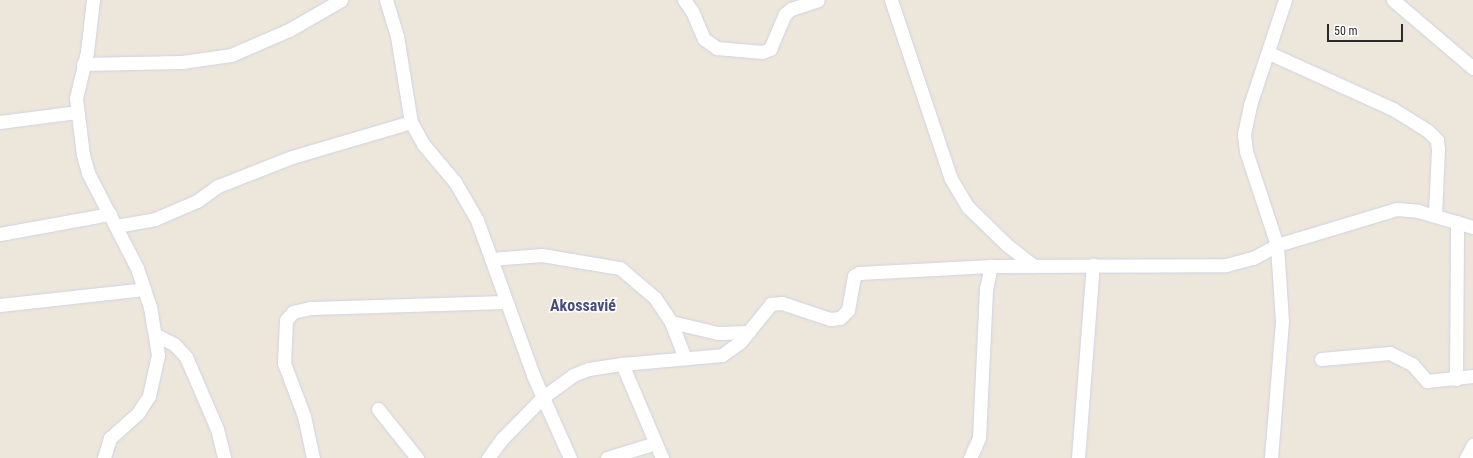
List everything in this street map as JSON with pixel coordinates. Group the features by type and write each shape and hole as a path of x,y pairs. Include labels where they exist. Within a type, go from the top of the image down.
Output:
{"street":[{"path":"93,0 83,64 78,82 77,112 83,155 144,289 156,335 158,355 149,396 138,413 110,438 104,458"},
{"path":"83,64 182,62 231,55 289,30 341,0"},
{"path":"386,0 397,36 411,122 422,144 455,182 477,220 506,302 543,397 570,458"},
{"path":"684,0 692,11 704,38 717,48 762,52 770,49 785,14 791,9 818,0"},
{"path":"891,0 951,179 968,207 1007,245 1034,266"},
{"path":"1271,458 1282,321 1277,244 1246,151 1244,134 1250,105 1269,52 1285,0"},
{"path":"1393,0 1409,4 1473,68"},
{"path":"1269,52 1394,108 1428,131 1436,140 1438,149 1435,215"},
{"path":"0,122 77,112"},
{"path":"0,234 113,220 155,219 197,201 218,186 292,157 411,122"},
{"path":"488,458 502,439 543,397 573,375 589,369 622,364 722,355 749,332 771,304 782,303 830,319 840,318 848,310 854,276 860,272 991,266 1226,265 1253,258 1277,244 1397,209 1435,215 1473,227"},
{"path":"1456,379 1457,222"},
{"path":"491,259 542,256 617,267 655,298 671,322 685,358"},
{"path":"1078,458 1092,265"},
{"path":"970,458 979,438 986,289 991,266"},
{"path":"0,305 144,289"},
{"path":"313,458 304,416 284,363 286,320 293,312 311,308 506,302"},
{"path":"671,322 718,333 749,332"},
{"path":"156,335 174,344 186,357 217,429 224,458"},
{"path":"1321,359 1390,354 1412,364 1427,381 1473,376"},
{"path":"622,364 662,458"},
{"path":"378,409 417,458"},
{"path":"607,458 656,443"},
{"path":"1466,458 1473,444"}],"district":[{"name":"Akossavié","path":"583,306"}]}
